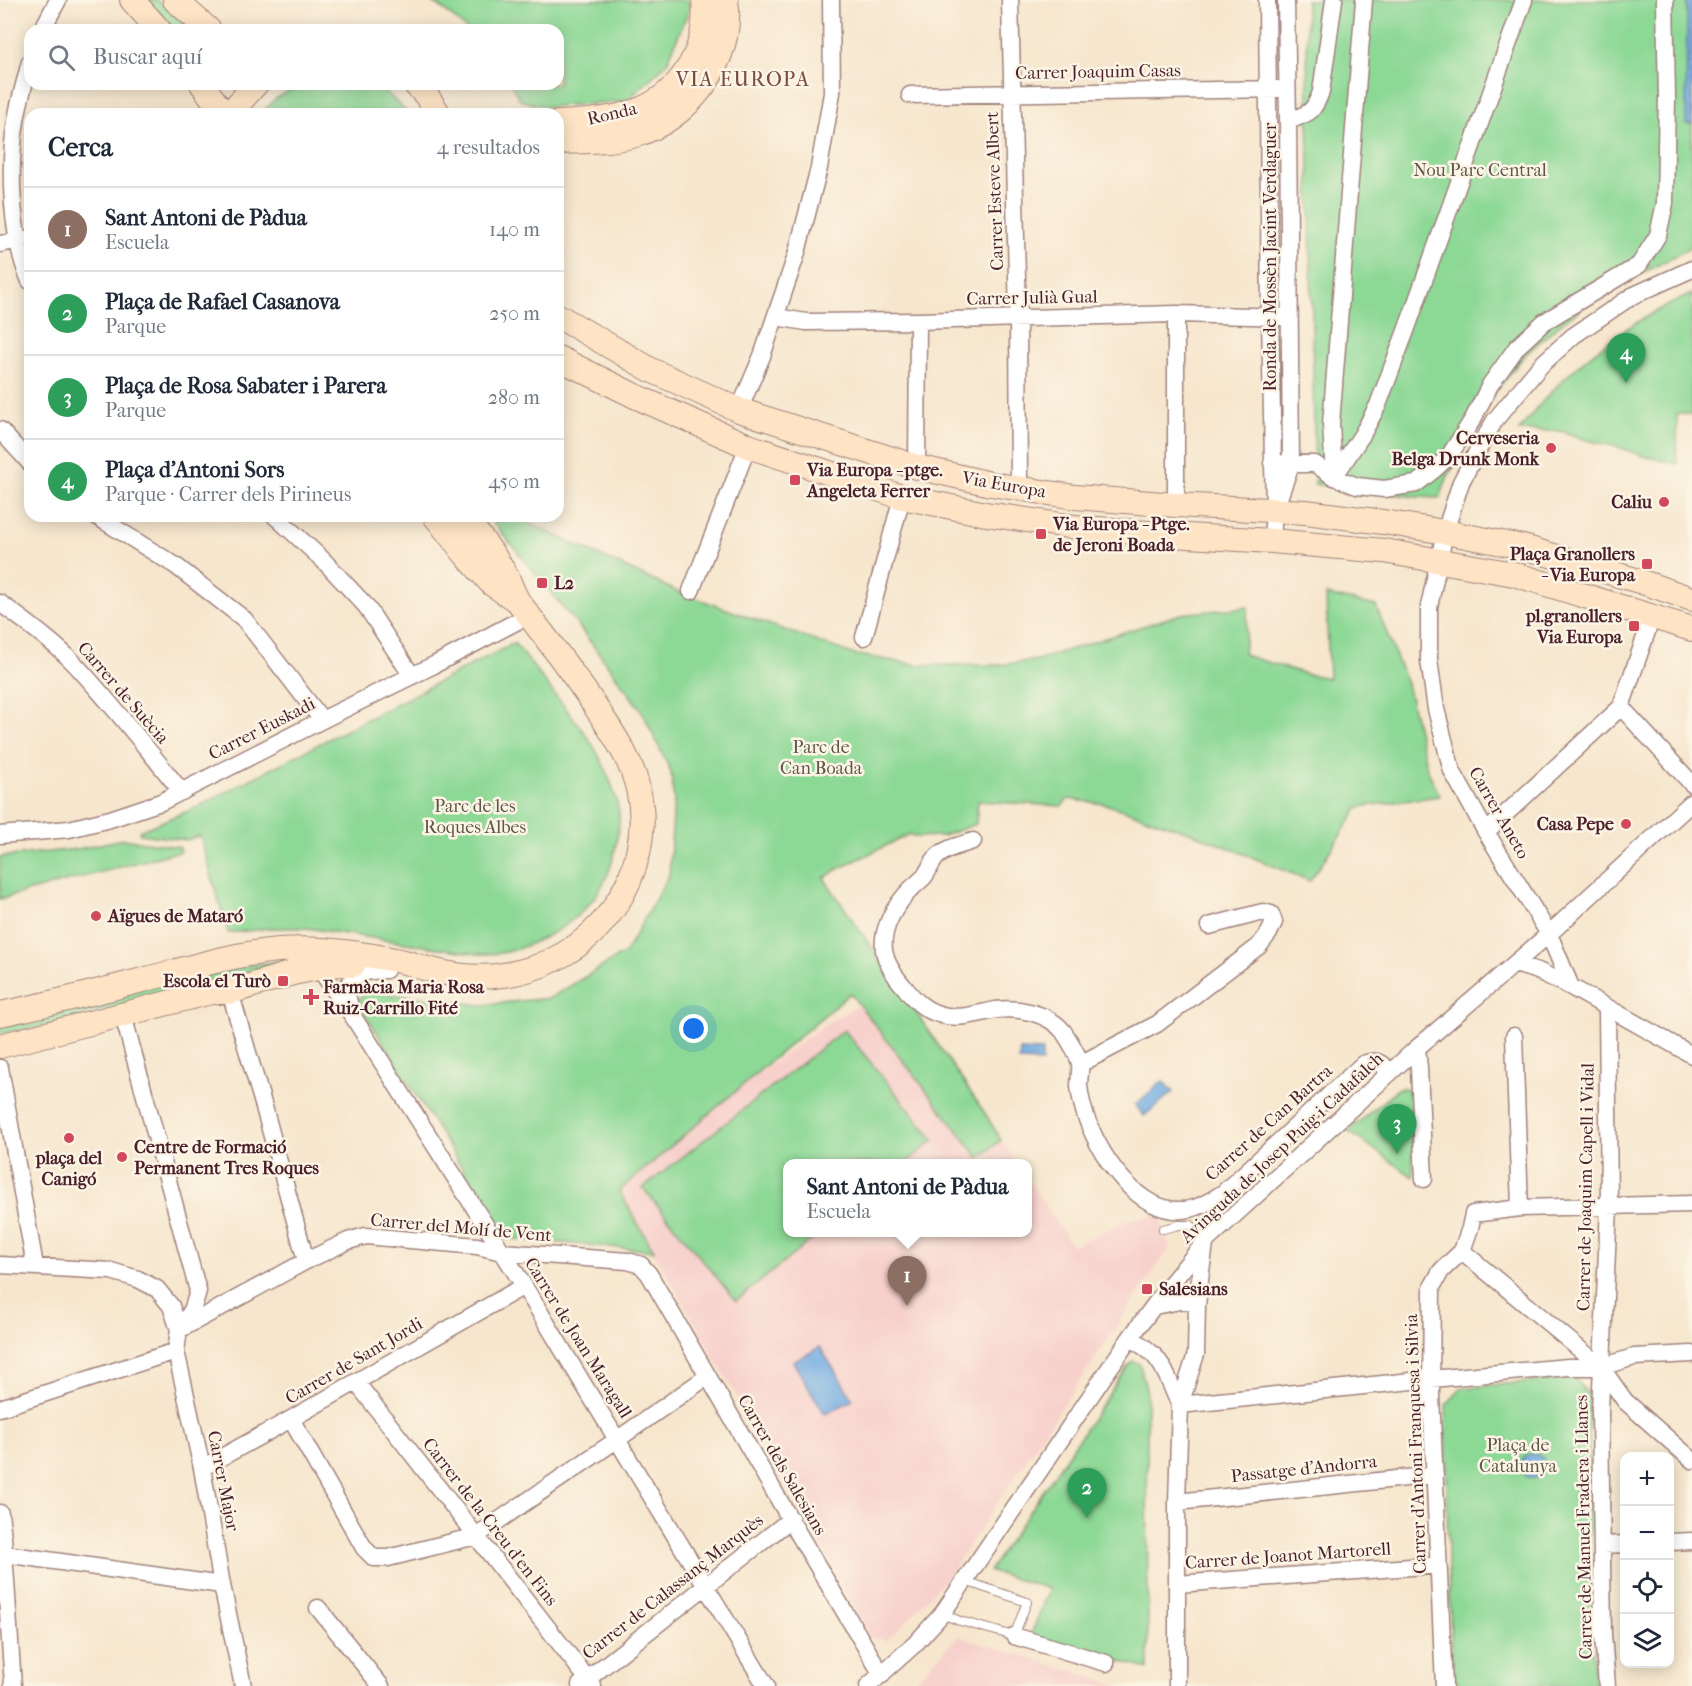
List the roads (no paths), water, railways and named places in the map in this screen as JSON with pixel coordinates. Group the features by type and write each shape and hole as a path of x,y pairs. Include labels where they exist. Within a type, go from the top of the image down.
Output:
{"street":[{"path":"45,24 58,0"},
{"path":"132,0 154,24"},
{"path":"175,0 202,24"},
{"name":"Ronda","path":"564,122 628,114 664,96 680,81 690,67 700,44 704,25 704,0"},
{"path":"564,142 632,136 664,123 674,116 697,95 715,64 727,27 726,0"},
{"path":"739,410 776,317 796,256 821,157 832,93 831,0"},
{"name":"Carrer Esteve Albert","path":"1010,0 1018,318 1019,489"},
{"name":"Ronda de Mossèn Jacint Verdaguer","path":"1267,0 1274,510 1272,541"},
{"name":"Ronda de Mossèn Jacint Verdaguer","path":"1274,510 1290,464 1286,0"},
{"path":"1288,121 1310,113 1317,104 1321,92 1334,0"},
{"path":"1334,477 1330,424 1364,0"},
{"path":"1334,477 1362,435 1378,405 1524,0"},
{"path":"1272,463 1315,464 1334,477 1357,486 1384,489 1416,484 1449,456 1473,419 1490,385 1517,347 1544,322 1639,265 1658,235 1665,203 1667,97 1665,0"},
{"path":"0,244 24,239 13,209 13,148 24,83"},
{"name":"Carrer Joaquim Casas","path":"910,95 1288,88"},
{"path":"206,90 220,108"},
{"path":"236,108 251,90"},
{"path":"427,98 444,108"},
{"path":"1439,562 1445,532 1461,482 1495,420 1540,365 1573,336 1632,296 1692,269"},
{"path":"1176,314 1176,505"},
{"name":"Carrer Julià Gual","path":"776,317 806,322 1176,314 1289,316"},
{"name":"Via Europa","path":"564,319 651,370 739,410 917,467 1019,489 1075,497 1306,512 1445,532 1523,547 1692,599"},
{"path":"917,467 918,321"},
{"name":"Via Europa","path":"564,361 635,396 748,446 902,497 986,514 1075,527 1384,551 1515,574 1692,629"},
{"path":"0,430 24,456"},
{"path":"692,591 748,446"},
{"path":"864,637 902,497"},
{"path":"106,522 176,566 244,619 321,720"},
{"path":"282,522 323,560 366,606 412,676"},
{"path":"440,522 492,584 523,608"},
{"path":"0,1014 50,1004 264,951 301,949 337,952 403,962 430,970 470,977 503,975 538,966 561,956 584,941 608,917 620,901 635,865 640,844 639,790 632,769 590,698 523,608 490,550 469,522"},
{"name":"Carrer Aneto","path":"1439,562 1429,607 1429,660 1436,709 1452,771 1486,832 1549,934 1571,987"},
{"name":"Carrer de Suècia","path":"0,603 71,660 182,792"},
{"name":"Carrer Euskadi","path":"0,835 69,829 110,819 161,802 412,676 523,608"},
{"path":"1486,832 1621,707 1652,617"},
{"path":"1621,707 1692,784"},
{"name":"Avinguda de Josep Puig i Cadafalch","path":"868,1686 915,1644 942,1614 1130,1338 1205,1242 1417,1048 1549,934 1692,802"},
{"name":"Carrer de Can Bartra","path":"973,841 945,850 936,858 925,876 899,902 886,934 884,950 890,967 917,1003 945,1016 963,1016 999,1010 1036,1014 1052,1020 1068,1039 1080,1064 1079,1087 1086,1116 1099,1145 1114,1169 1147,1200 1160,1207 1177,1210 1191,1209 1206,1203 1223,1193 1363,1064 1372,1061 1384,1065 1390,1073"},
{"path":"1080,1064 1157,1024 1259,946 1274,922 1271,914 1263,912 1209,926"},
{"name":"Carrer de Joan Maragall","path":"301,949 319,968 352,1015 524,1286 766,1686"},
{"path":"0,1046 211,992 230,992 293,973 338,964 402,972 430,970"},
{"path":"1515,964 1538,971 1571,987 1692,1055"},
{"name":"Carrer de Joan Maragall","path":"352,1015 346,988 351,980 366,972 386,970"},
{"path":"230,992 306,1262"},
{"path":"0,1020 50,1004"},
{"name":"Carrer de Joaquim Capell i Vidal","path":"1601,1367 1609,1206 1607,1008"},
{"name":"Carrer Major","path":"123,1015 198,1291 193,1308 180,1330 176,1351 202,1467 222,1585 243,1686"},
{"path":"1514,1036 1520,1208 1692,1204"},
{"path":"1417,1048 1424,1179"},
{"path":"0,1068 35,1266"},
{"name":"Carrer d'Antoni Franquesa i Silvia","path":"1444,1686 1431,1379 1432,1287 1441,1271 1462,1251 1473,1214 1520,1208"},
{"name":"Carrer del Molí de Vent","path":"180,1330 306,1262 348,1241 366,1236 477,1246 502,1252 628,1262 641,1265 650,1274"},
{"path":"1177,1686 1177,1502 1180,1405 1196,1354 1197,1305 1205,1242"},
{"path":"1462,1251 1601,1367 1625,1401 1692,1460"},
{"path":"0,1265 111,1270 138,1279 157,1289 171,1305 180,1330"},
{"name":"Carrer dels Salesians","path":"650,1274 882,1675"},
{"name":"Carrer de Sant Jordi","path":"202,1467 524,1286"},
{"path":"1154,1306 1185,1300 1197,1305"},
{"path":"1130,1338 1146,1346 1157,1357 1167,1371 1170,1384 1180,1405"},
{"path":"0,1408 176,1351"},
{"path":"1180,1405 1431,1379 1568,1367 1601,1367 1634,1357 1692,1354"},
{"name":"Carrer de Manuel Fradera i Llanes","path":"1601,1367 1603,1634 1607,1686"},
{"path":"291,1419 364,1548 374,1558 388,1557 476,1536 708,1376"},
{"name":"Carrer de la Creu d'en Fins","path":"356,1382 587,1684"},
{"name":"Passatge d'Andorra","path":"1177,1502 1435,1475"},
{"path":"0,1513 13,1686"},
{"name":"Carrer de Calassanç Marquès","path":"587,1684 705,1586 791,1519"},
{"path":"1674,1542 1692,1541"},
{"path":"1602,1545 1620,1544"},
{"path":"2,1555 222,1585"},
{"name":"Carrer de Joanot Martorell","path":"1177,1584 1438,1565"},
{"path":"318,1608 381,1686"},
{"path":"1014,1636 1106,1663"}],"lane":[{"path":"1163,1229 1191,1225 1205,1242"},
{"path":"942,1614 1014,1636 1027,1602 965,1581"}],"water":[{"path":"1687,0 1692,0 1692,124 1686,124"},
{"path":"1020,1050 1042,1051 1042,1062 1019,1061"},
{"path":"1163,1081 1173,1092 1144,1116 1135,1105"},
{"path":"820,1347 853,1400 825,1414 793,1362"},
{"path":"1533,1454 1542,1457 1545,1466 1542,1475 1533,1478 1524,1475 1521,1466 1524,1457"}],"place":[{"name":"Plaça d'Antoni Sors","path":"1626,383"},
{"name":"Cerveseria Belga Drunk Monk","path":"1551,448"},
{"name":"Via Europa - ptge. Angeleta Ferrer","path":"795,480"},
{"name":"Caliu","path":"1664,502"},
{"name":"Via Europa - Ptge. de Jeroni Boada","path":"1041,534"},
{"name":"Plaça Granollers - Via Europa","path":"1647,564"},
{"name":"L2","path":"542,583"},
{"name":"pl.granollers Via Europa","path":"1634,626"},
{"name":"Casa Pepe","path":"1626,824"},
{"name":"Aïgues de Mataró","path":"96,916"},
{"name":"Escola el Turò","path":"283,981"},
{"name":"Farmàcia Maria Rosa Ruiz-Carrillo Fité","path":"311,997"},
{"name":"plaça del Canigó","path":"69,1138"},
{"name":"Plaça de Rosa Sabater i Parera","path":"1397,1154"},
{"name":"Centre de Formació Permanent Tres Roques","path":"122,1157"},
{"name":"Salesians","path":"1147,1289"},
{"name":"Sant Antoni de Pàdua","path":"907,1306"},
{"name":"Plaça de Rafael Casanova","path":"1087,1518"}],"district":[{"name":"VIA EUROPA","path":"743,79"}],"park label":[{"name":"Nou Parc Central","path":"1480,170"},
{"name":"Parc de Can Boada","path":"821,757"},
{"name":"Parc de les Roques Albes","path":"475,816"},
{"name":"Plaça de Catalunya","path":"1518,1455"}]}
